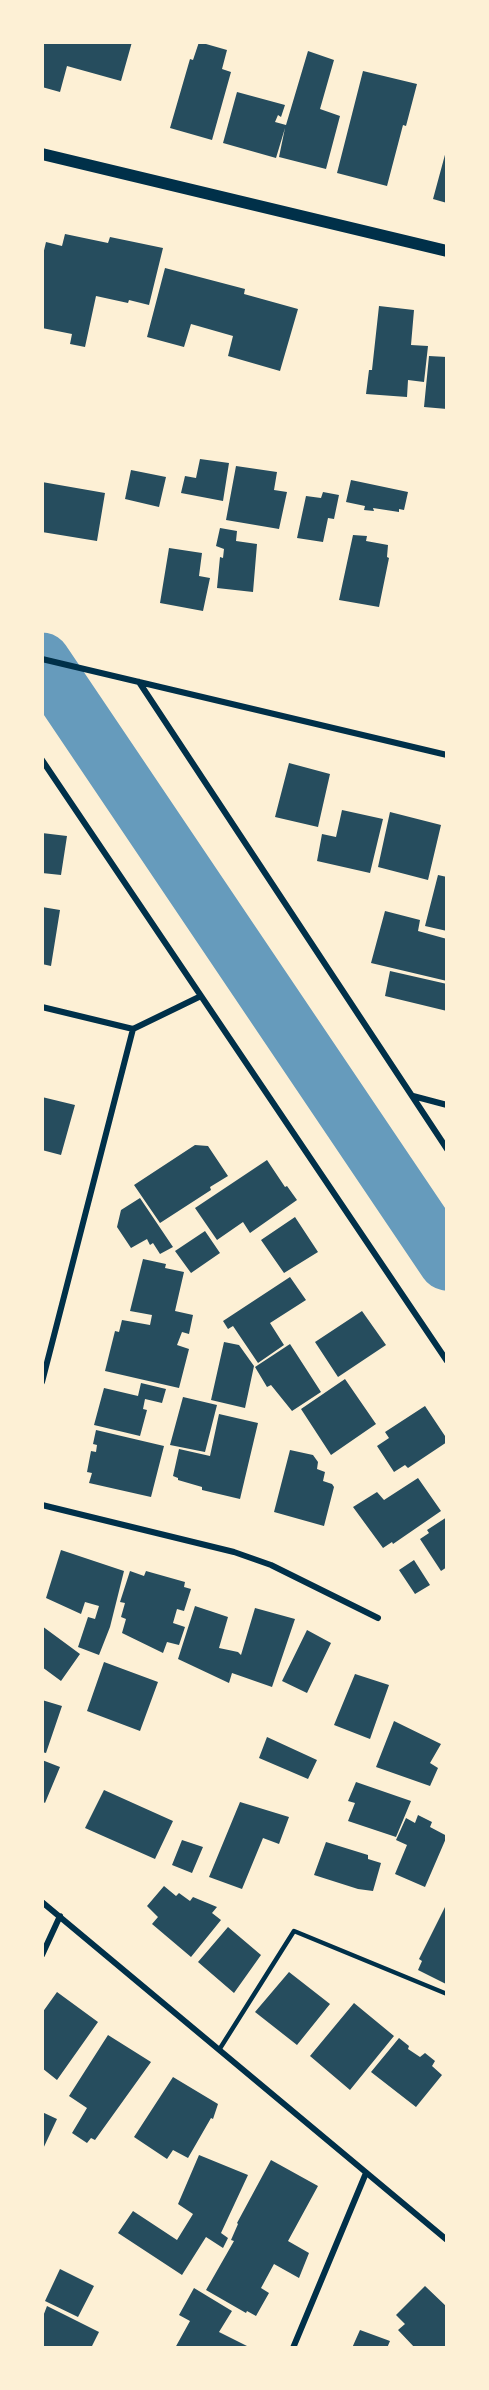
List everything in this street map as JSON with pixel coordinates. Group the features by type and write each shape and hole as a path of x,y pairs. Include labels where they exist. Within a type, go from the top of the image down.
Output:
{"main road":[{"path":"42,154 447,251"}],"street":[{"path":"42,659 447,755"},
{"path":"139,682 447,1149"},
{"path":"42,760 447,1361"},
{"path":"42,1007 133,1029 201,996"},
{"path":"42,1382 133,1029"},
{"path":"413,1096 447,1105"},
{"path":"42,1505 252,1558 311,1584 378,1618"},
{"path":"42,1902 447,2240"},
{"path":"42,1955 60,1916"},
{"path":"293,2348 366,2172"}],"lane":[{"path":"219,2050 294,1931 447,1994"}],"building":[{"path":"42,42 132,42 121,81 67,66 60,92 42,87"},
{"path":"199,42 227,50 222,69 231,72 212,140 170,128 190,59 193,60"},
{"path":"308,51 334,60 320,109 340,116 326,169 279,157 285,128 276,158 223,143 237,92 285,105 281,117 278,115 275,122 286,125"},
{"path":"363,71 417,84 406,126 403,125 387,186 337,173"},
{"path":"447,151 447,203 433,199"},
{"path":"65,234 108,243 110,237 163,248 149,305 96,296 85,347 70,344 72,334 42,328 42,259 46,242 62,246"},
{"path":"165,268 245,289 244,294 298,309 280,371 228,356 233,336 191,324 184,347 147,337"},
{"path":"379,306 414,310 411,345 428,346 424,382 408,380 407,397 366,394 369,370 372,370"},
{"path":"429,356 447,357 447,409 424,407"},
{"path":"200,459 229,463 223,501 181,493 185,476 196,478"},
{"path":"236,466 277,472 274,490 287,492 279,529 226,520"},
{"path":"131,470 166,477 159,507 125,499"},
{"path":"351,480 408,492 404,510 399,509 399,512 373,508 374,511 364,510 365,506 346,502"},
{"path":"42,482 105,493 97,541 42,532"},
{"path":"323,492 339,495 334,519 328,518 323,542 297,538 306,496 321,498"},
{"path":"220,528 237,531 236,541 257,544 253,592 217,588 220,557 223,558 224,549 216,546"},
{"path":"353,535 367,536 366,541 388,545 387,557 389,558 379,607 339,600"},
{"path":"169,548 202,553 199,576 210,578 203,611 160,603"},
{"path":"289,763 330,774 318,827 275,817"},
{"path":"342,810 383,819 370,873 317,861 322,834 336,837"},
{"path":"390,812 441,825 428,880 378,867"},
{"path":"42,833 67,836 61,875 42,873"},
{"path":"438,875 447,877 447,931 425,926"},
{"path":"42,907 60,910 51,966 42,964"},
{"path":"385,911 420,920 418,931 447,939 447,981 371,963"},
{"path":"390,971 447,984 447,1011 385,996"},
{"path":"42,1097 75,1105 61,1155 42,1150"},
{"path":"195,1145 208,1146 228,1176 210,1187 211,1190 160,1223 134,1185"},
{"path":"267,1160 297,1200 250,1233 243,1222 217,1240 195,1208"},
{"path":"140,1198 173,1247 160,1254 153,1243 150,1245 147,1239 131,1248 117,1227 121,1210"},
{"path":"295,1217 318,1252 284,1273 261,1240"},
{"path":"205,1231 220,1253 191,1273 175,1251"},
{"path":"143,1259 166,1264 165,1268 184,1272 175,1311 193,1315 189,1334 182,1332 177,1345 189,1349 179,1388 105,1371 115,1331 119,1332 122,1320 150,1325 152,1315 130,1311"},
{"path":"290,1277 306,1300 270,1323 284,1345 258,1363 233,1326 228,1329 223,1321"},
{"path":"362,1311 386,1345 338,1377 315,1342"},
{"path":"224,1342 239,1345 254,1366 245,1408 211,1400"},
{"path":"290,1344 321,1392 292,1411 271,1385 267,1387 255,1367"},
{"path":"345,1379 376,1424 331,1455 301,1409"},
{"path":"141,1383 166,1389 162,1403 145,1399 143,1409 147,1410 140,1436 94,1425 104,1388 138,1396"},
{"path":"183,1397 217,1405 205,1452 170,1445"},
{"path":"425,1406 447,1442 408,1468 405,1465 394,1472 377,1446 389,1438 385,1432"},
{"path":"219,1414 258,1423 240,1499 202,1490 202,1487 178,1480 173,1476 179,1449 210,1456"},
{"path":"96,1430 164,1446 151,1497 89,1483 92,1473 87,1472 91,1451 96,1452 97,1445 93,1444"},
{"path":"290,1450 313,1455 318,1462 317,1469 325,1472 323,1481 334,1487 324,1526 274,1512"},
{"path":"418,1478 441,1511 393,1544 392,1542 383,1548 353,1507 377,1492 384,1500"},
{"path":"447,1517 447,1567 441,1571 420,1539 429,1533 427,1530"},
{"path":"61,1550 124,1571 110,1627 99,1655 78,1647 88,1617 95,1619 99,1606 85,1602 81,1614 46,1598"},
{"path":"414,1560 430,1585 415,1594 399,1570"},
{"path":"130,1571 144,1576 146,1571 185,1582 184,1587 191,1589 184,1611 177,1609 173,1623 185,1627 179,1645 167,1642 163,1653 122,1633 126,1619 121,1617 125,1603 120,1602"},
{"path":"195,1606 228,1617 219,1648 238,1652 241,1655 255,1608 295,1619 272,1687 232,1673 229,1683 178,1659"},
{"path":"42,1626 80,1654 61,1681 42,1667"},
{"path":"307,1630 331,1643 307,1693 282,1681"},
{"path":"104,1662 158,1682 140,1731 87,1711"},
{"path":"355,1674 389,1685 370,1739 334,1725"},
{"path":"42,1700 62,1706 46,1753 42,1752"},
{"path":"394,1721 441,1744 430,1763 438,1768 430,1786 376,1767"},
{"path":"267,1737 317,1760 308,1779 259,1758"},
{"path":"42,1760 60,1767 45,1803 42,1801"},
{"path":"356,1782 411,1801 396,1837 348,1821 355,1803 348,1801"},
{"path":"104,1790 173,1821 155,1859 85,1828"},
{"path":"240,1802 289,1817 279,1844 263,1838 242,1889 209,1877"},
{"path":"418,1815 432,1822 430,1827 447,1836 425,1887 395,1874 407,1845 396,1840 406,1818 415,1823"},
{"path":"182,1840 203,1847 192,1873 172,1865"},
{"path":"326,1842 368,1855 368,1859 381,1863 373,1891 358,1889 314,1875"},
{"path":"164,1886 176,1896 179,1893 190,1901 193,1897 217,1907 212,1913 221,1920 191,1957 152,1924 158,1917 147,1906"},
{"path":"447,1903 446,1984 418,1970 422,1961 419,1959"},
{"path":"228,1927 261,1955 234,1993 198,1962"},
{"path":"289,1972 330,2004 297,2045 255,2012"},
{"path":"57,1992 98,2022 57,2080 42,2068 42,2013"},
{"path":"354,2003 394,2036 350,2090 310,2056"},
{"path":"108,2035 151,2062 95,2140 91,2138 87,2143 72,2133 87,2108 69,2096"},
{"path":"399,2038 409,2046 408,2049 420,2057 425,2053 435,2061 432,2066 442,2075 416,2107 371,2072"},
{"path":"173,2077 218,2104 213,2119 211,2118 188,2158 173,2150 167,2159 134,2137"},
{"path":"42,2112 57,2119 42,2151"},
{"path":"199,2155 248,2175 221,2233 228,2238 223,2248 206,2237 182,2275 118,2233 133,2211 177,2240 193,2214 178,2204"},
{"path":"271,2160 318,2186 288,2241 309,2253 299,2278 274,2264 261,2288 269,2293 256,2316 247,2311 246,2313 206,2290 234,2241 231,2240 237,2223"},
{"path":"60,2269 94,2286 78,2317 45,2301"},
{"path":"425,2286 447,2307 447,2348 415,2348 398,2330 405,2324 396,2315"},
{"path":"194,2288 232,2311 219,2332 251,2348 175,2348 190,2321 179,2315"},
{"path":"47,2306 99,2332 91,2348 42,2348 42,2319"},
{"path":"360,2330 390,2341 387,2348 352,2348"}],"waterway":[{"path":"42,661 447,1262"}]}
